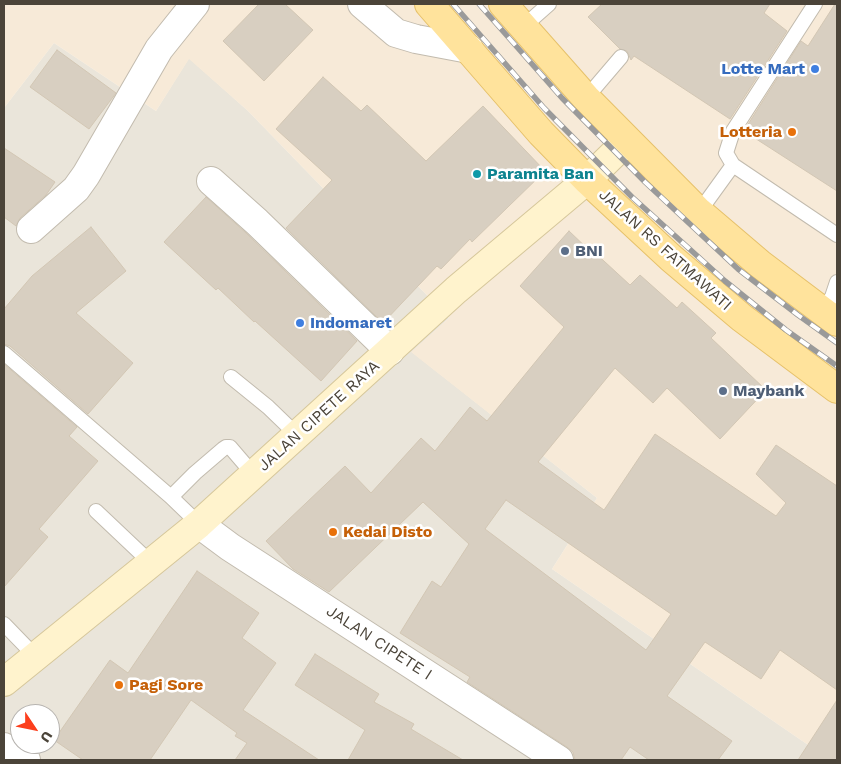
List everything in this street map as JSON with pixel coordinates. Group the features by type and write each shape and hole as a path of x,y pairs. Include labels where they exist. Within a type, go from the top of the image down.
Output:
{"main road":[{"name":"JALAN RS FATMAWATI","path":"429,4 541,133 587,180 671,258 742,318 837,389"},
{"path":"503,4 586,98 699,212 760,264 829,316"},
{"name":"JALAN CIPETE RAYA","path":"4,682 200,524 456,290 587,180 627,141"}],"street":[{"path":"362,4 396,33 416,39 469,49"},
{"path":"31,229 76,188 86,175 159,49 186,7"},
{"path":"211,181 257,222 390,351"},
{"name":"JALAN CIPETE I","path":"200,524 230,547 559,760"},
{"path":"4,747 26,760"}],"lane":[{"path":"523,27 549,4"},
{"path":"815,4 733,131 726,153 733,165 837,238"},
{"path":"586,98 622,57"},
{"path":"699,212 733,165"},
{"path":"829,316 837,282"},
{"path":"4,353 200,524"},
{"path":"231,377 268,407 297,436"},
{"path":"171,497 195,473 226,447 230,447 254,475"},
{"path":"96,511 151,563"},
{"path":"4,624 36,656"}],"shaded area":[{"path":"4,4 837,4 837,760 830,760 552,569 597,498 411,352 449,318 248,111 189,59 156,111 54,43 4,108"},
{"path":"54,43 156,111 189,58 248,111 449,318 412,352 597,498 552,569 830,760 4,760 4,108"}],"building":[{"path":"259,4 285,4 313,30 264,81 223,41"},
{"path":"602,4 770,4 764,13 787,31 730,119 634,56 631,60 627,51 620,49 588,17"},
{"name":"Lotte Mart","path":"835,4 837,4 837,191 750,135 751,133 745,129 801,41 808,46"},
{"path":"57,50 116,93 89,129 30,87"},
{"path":"323,77 361,111 367,105 426,161 483,106 545,171 472,242 470,239 441,269 437,266 383,323 286,228 332,180 276,129"},
{"path":"4,148 55,182 46,195 20,218 16,226 4,217"},
{"path":"206,197 246,233 357,341 321,381 164,242"},
{"path":"91,227 126,271 76,313 133,363 88,414 10,346 4,344 4,309 32,276"},
{"path":"569,231 630,285 640,275 677,308 682,302 716,333 711,338 766,390 720,439 667,388 653,403 615,368 538,462 604,510 655,434 776,516 786,503 756,474 776,445 837,486 837,690 780,650 761,679 705,642 667,696 732,741 718,760 649,760 630,747 621,760 575,760 573,752 567,747 467,682 470,677 400,633 432,581 441,587 469,544 423,502 329,592 293,569 266,541 345,466 371,493 421,438 435,451 470,407 487,421 564,327 520,286","holes":["506,500 671,614 646,650 485,529"]},
{"path":"4,364 77,427 69,436 98,461 39,529 48,537 4,587"},
{"path":"197,571 259,613 242,638 276,663 243,710 319,760 235,760 247,743 235,736 237,733 191,700 150,760 83,760 60,744 60,731 110,660 128,673"},
{"path":"315,654 379,694 374,702 414,724 411,729 463,760 348,760 365,730 295,685"},
{"path":"837,700 837,760 798,760"}],"railway":[{"path":"453,4 544,108 632,197 725,281 786,330 837,366"},
{"path":"479,4 562,98 645,182 738,269 837,343"}],"place":[{"name":"Lotte Mart","path":"815,69"},
{"name":"Lotteria","path":"792,132"},
{"name":"Paramita Ban","path":"477,174"},
{"name":"BNI","path":"565,251"},
{"name":"Indomaret","path":"300,323"},
{"name":"Maybank","path":"723,391"},
{"name":"Kedai Disto","path":"333,532"},
{"name":"Pagi Sore","path":"119,685"}]}
